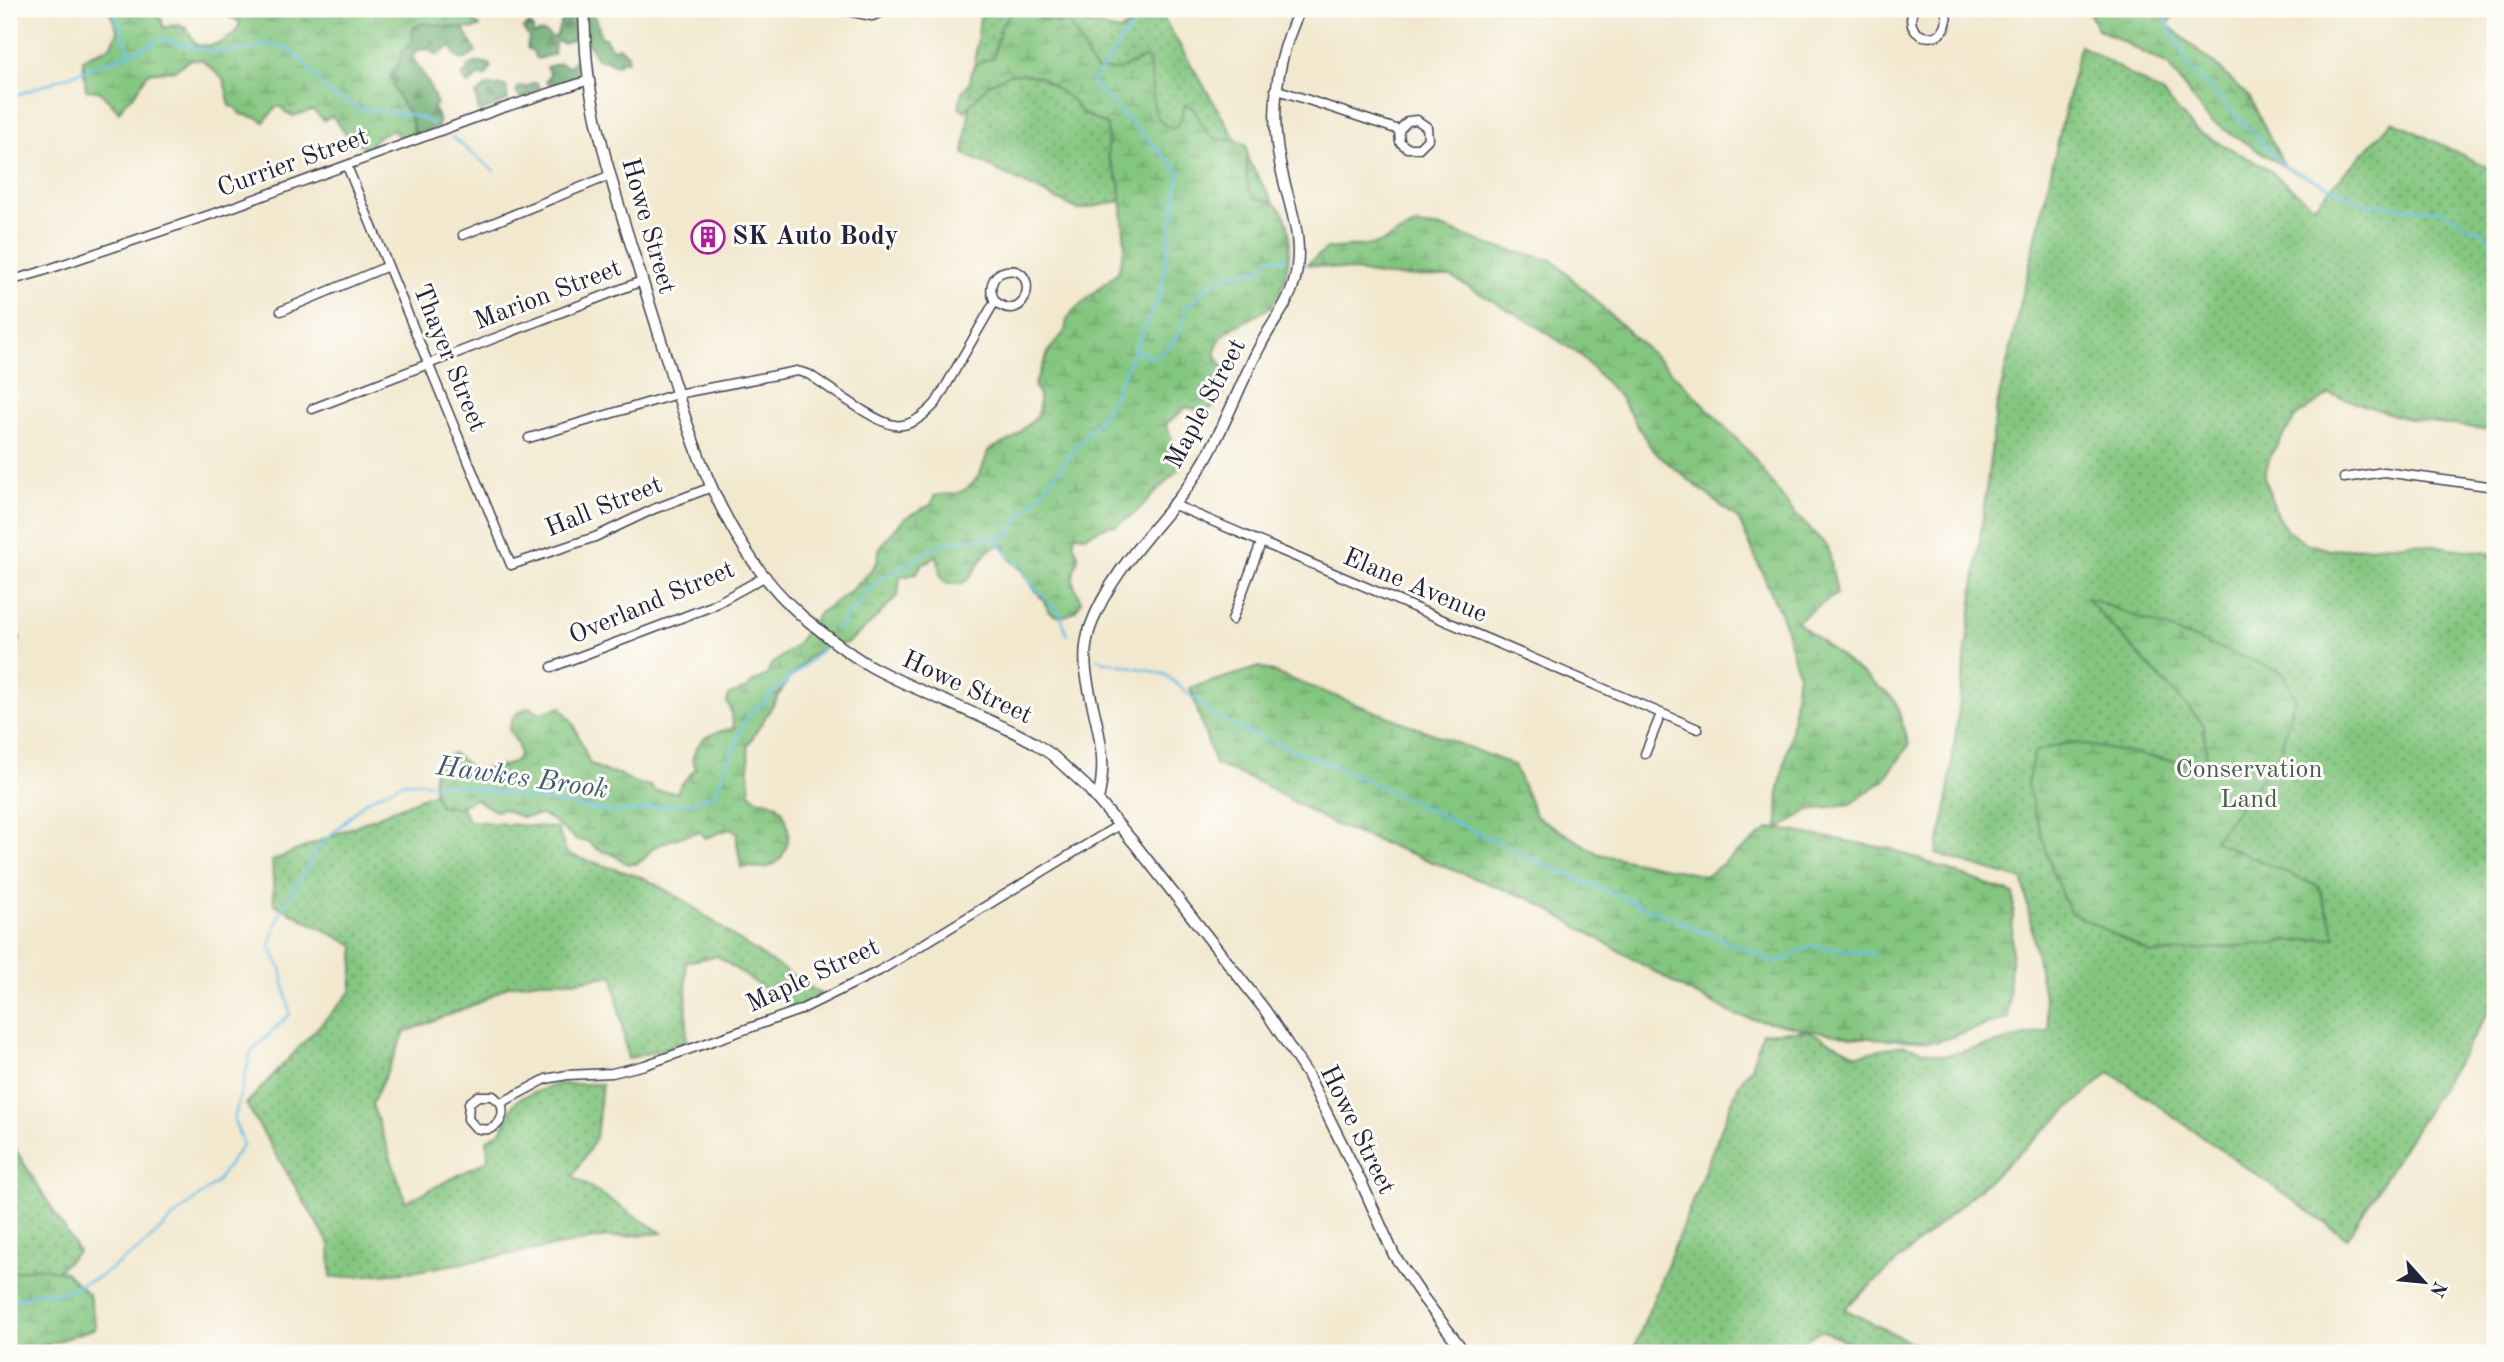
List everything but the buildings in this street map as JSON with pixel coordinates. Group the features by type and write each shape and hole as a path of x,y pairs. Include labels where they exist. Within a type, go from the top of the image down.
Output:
{"street":[{"name":"Howe Street","path":"584,9 591,97 611,175 677,394 712,487 736,533 766,576 800,613 844,649 891,676 1033,742 1052,755 1098,800 1265,1010 1291,1047 1363,1186 1394,1255 1465,1353"},
{"path":"838,9 872,16 890,9"},
{"name":"Maple Street","path":"1098,800 1104,773 1101,745 1087,684 1086,658 1089,632 1097,609 1116,577 1183,493 1209,453 1262,342 1283,309 1294,281 1299,240 1279,162 1275,89 1283,51 1300,9"},
{"path":"1914,9 1910,18 1914,29 1923,36 1930,37 1938,35 1945,27 1945,9"},
{"name":"Currier Street","path":"9,281 37,274 347,166 497,110 589,80"},
{"path":"1275,89 1399,130"},
{"name":"Thayer Street","path":"347,166 511,565"},
{"path":"463,234 611,175"},
{"path":"281,311 388,266"},
{"path":"1011,271 1022,276 1028,286 1026,298 1022,303 1011,308 995,301 992,296 992,283 999,274 1011,271"},
{"name":"Marion Street","path":"312,409 642,281"},
{"path":"529,438 677,394 797,371 808,374 866,412 894,425 908,424 925,415 936,403 995,301"},
{"path":"2344,478 2384,472 2495,487"},
{"name":"Hall Street","path":"511,565 595,537 654,509 712,487"},
{"name":"Elane Avenue","path":"1172,504 1698,729"},
{"path":"1231,620 1261,542"},
{"name":"Overland Street","path":"552,667 712,606 766,576"},
{"path":"1645,754 1661,714"},
{"name":"Maple Street","path":"501,1103 546,1079 612,1073 645,1065 800,1010 879,971 1119,825"},
{"name":"Maple Street","path":"478,1096 493,1096 501,1103 503,1115 495,1128 479,1129 468,1119 469,1104 478,1096"}],"green space":[{"path":"108,9 142,9 161,18 164,28 174,25 175,28 180,24 182,28 186,27 196,45 215,44 235,32 239,21 228,16 226,9 263,9 265,12 281,14 292,9 477,9 469,10 468,13 480,26 474,29 423,23 413,27 412,43 401,52 401,60 390,76 395,92 409,114 413,133 417,134 403,141 394,131 386,132 376,139 369,149 352,141 332,116 324,120 313,110 293,116 281,107 276,107 264,122 240,114 236,108 230,106 224,80 202,60 191,59 175,70 148,73 133,97 125,102 119,112 99,91 86,90 83,60 106,49 118,31"},
{"path":"563,9 585,10 594,15 600,36 605,38 612,49 619,47 628,54 628,61 621,60 620,64 616,65 601,61 589,45 576,39 563,43 558,41 555,43 554,54 538,59 535,57 533,51 527,48 529,37 523,29 529,24 533,28 533,34 544,32 553,38 563,19 559,16"},
{"path":"981,9 1034,13 1120,31 1158,9 1278,210 1282,280 1271,308 1142,256 1125,200 1079,210 964,154"},
{"path":"1015,9 1034,9 1039,18 1059,23 1065,21 1096,70 1119,70 1146,57 1150,66 1158,118 1174,128 1180,122 1185,104 1196,112 1213,137 1246,145 1246,178 1250,190 1255,198 1275,204 1283,212 1290,238 1287,268 1278,295 1265,310 1228,331 1217,345 1216,355 1224,369 1226,381 1222,395 1214,406 1202,411 1187,407 1166,424 1176,452 1188,447 1179,469 1133,515 1115,526 1109,525 1085,536 1075,535 1073,544 1078,559 1073,579 1081,602 1076,610 1068,615 1058,616 1049,611 1022,568 1010,559 1004,545 993,547 970,577 955,584 943,581 936,555 922,564 916,574 900,577 898,595 847,643 826,646 808,658 789,679 748,745 750,793 757,799 771,801 778,806 787,821 786,848 782,856 768,867 741,868 737,834 732,828 706,838 700,832 668,841 653,848 641,861 631,864 602,852 588,842 577,840 541,815 521,817 504,809 495,811 475,799 456,808 439,805 433,782 440,762 453,753 474,770 512,763 519,752 509,730 510,725 515,716 530,707 541,713 561,707 574,725 590,764 650,786 655,791 677,792 696,768 692,760 702,740 712,734 734,728 727,702 729,695 746,689 754,681 767,675 770,666 795,646 819,613 848,593 867,575 877,562 880,546 905,518 932,504 934,496 965,490 975,481 988,451 1012,439 1037,417 1039,397 1034,386 1049,351 1065,331 1067,320 1073,311 1118,272 1125,246 1120,184 1108,157 1107,125 1082,113 1072,100 1040,77 1022,74 1009,74 989,84 965,111 959,108 962,91 970,83 973,69 979,63 993,58 1001,26"},
{"path":"2087,9 2177,9 2168,25 2250,98 2285,167 2209,120 2168,65 2098,29"},
{"path":"423,23 463,28 476,52 461,60 451,46 438,55 427,49 415,51 413,58 429,84 437,104 434,106 439,122 438,127 417,134 413,133 412,119 395,92 390,76 400,63 401,52 412,43 411,30"},
{"name":"Conservation Land","path":"2080,45 2162,93 2195,130 2265,167 2314,206 2393,121 2495,171 2495,431 2404,418 2330,394 2296,417 2271,454 2264,477 2277,515 2287,531 2306,543 2329,550 2416,543 2495,554 2495,1002 2347,1238 2110,1072 1844,1309 1932,1353 1875,1353 1821,1330 1784,1353 1632,1353 1739,1084 1751,1067 1762,1033 1807,1030 1858,1055 1902,1045 1943,1056 2050,1030 2023,880 1936,854 1946,811 1996,411"},
{"path":"577,58 577,70 571,78 551,86 546,82 550,74 547,67 560,63 569,67"},
{"path":"482,62 491,67 486,76 478,76 468,85 463,79 467,67"},
{"path":"537,83 540,89 521,99 516,92 519,86 527,87"},
{"path":"506,86 508,100 479,113 476,95 485,87"},
{"path":"1415,225 1444,228 1495,247 1552,260 1682,382 1751,454 1793,512 1828,547 1837,594 1796,621 1895,700 1909,745 1884,780 1851,804 1809,810 1779,829 1891,849 2014,894 2008,1018 1936,1042 1851,1037 1737,1016 1686,990 1532,900 1333,824 1260,783 1215,764 1190,688 1260,667 1514,765 1536,816 1599,854 1706,876 1770,828 1778,829 1779,789 1790,739 1798,673 1784,622 1739,520 1653,451 1619,396 1580,355 1535,325 1451,277 1386,276 1307,264 1327,249 1378,244"},
{"path":"2085,597 2282,672 2295,697 2280,753 2214,841 2319,887 2336,937 2153,954 2070,912 2053,874 2027,785 2034,752 2070,742 2207,767 2204,725"},
{"path":"9,625 20,639 9,668"},
{"path":"438,791 459,798 468,821 557,828 567,854 644,878 682,899 822,995 793,1009 717,956 686,962 687,1042 628,1059 613,975 577,981 539,981 508,986 478,1003 405,1032 372,1104 406,1202 488,1160 487,1140 502,1130 513,1105 520,1098 557,1084 602,1084 596,1138 573,1176 662,1233 601,1238 417,1271 331,1278 330,1245 246,1104 351,992 355,946 274,904 272,861"},
{"path":"9,1139 78,1251 52,1276 9,1302"},
{"path":"32,1267 65,1272 89,1295 96,1328 22,1353 9,1353 9,1274"}],"waterway":[{"path":"9,98 131,53 113,9"},
{"name":"Hawkes Brook","path":"837,630 872,585 944,542 1007,536 1109,406 1161,293 1180,172 1092,83 1144,9"},
{"path":"2167,9 2168,25 2190,67 2285,167 2368,204 2442,211 2495,241"},
{"path":"131,53 161,39 213,52 250,50 276,44 287,48 301,59 326,90 344,101 360,109 413,115 434,124"},
{"path":"452,137 494,171"},
{"path":"1134,350 1156,358 1178,335 1183,322 1184,306 1191,304 1204,289 1230,276 1259,270 1270,258 1286,259"},
{"path":"995,538 1029,581 1061,615 1067,635"},
{"name":"Hawkes Brook","path":"9,1303 42,1292 60,1293 99,1277 141,1248 178,1213 216,1183 243,1144 234,1120 251,1052 290,1014 281,969 270,946 279,915 317,849 366,801 404,782 456,785 615,813 695,802 715,793 747,717 826,646"},
{"path":"1097,658 1166,675 1214,715 1244,731 1345,770 1545,865 1777,963 1811,946 1875,954"}],"place":[{"name":"SK Auto Body","path":"708,237"}]}
